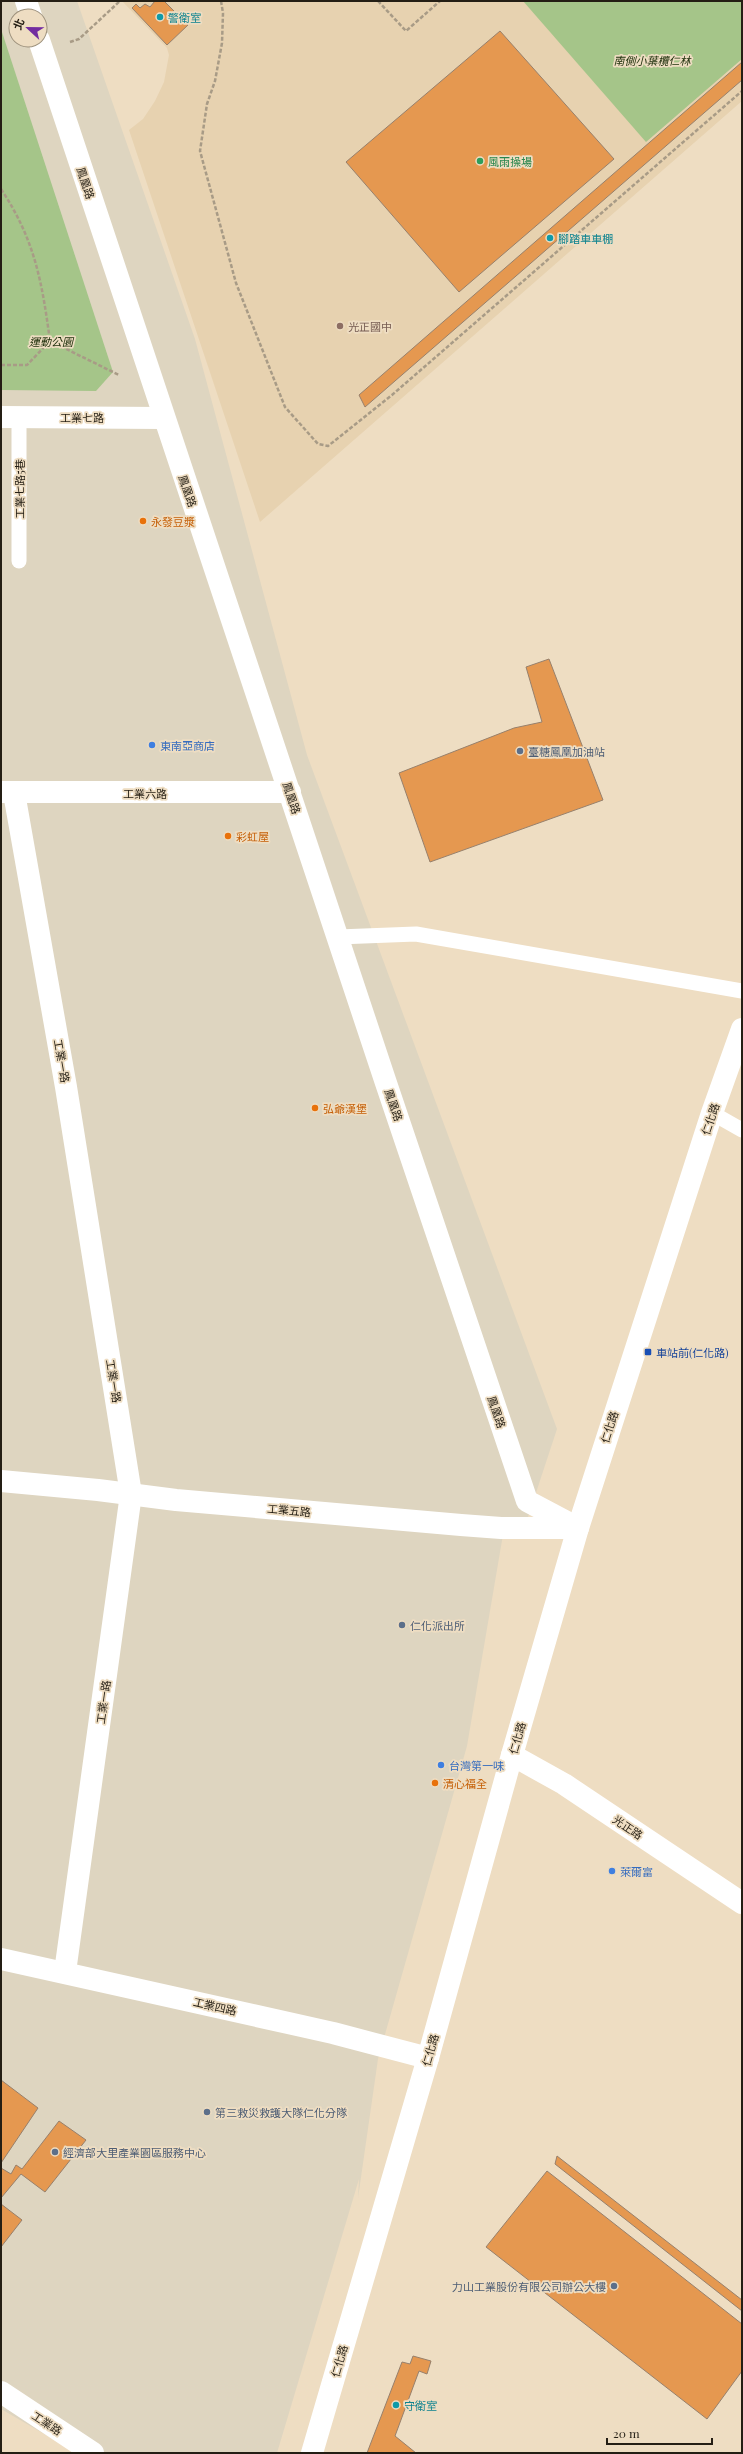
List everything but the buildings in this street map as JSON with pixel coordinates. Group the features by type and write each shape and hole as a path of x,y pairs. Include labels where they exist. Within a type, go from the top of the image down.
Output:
{"street":[{"name":"鳳凰路","path":"42,48 527,1501 578,1528"},
{"name":"工業七路","path":"10,417 164,418"},
{"name":"工業六路","path":"8,793 290,792"},
{"name":"工業一路","path":"8,793 66,1087 131,1494 64,1972"},
{"name":"仁化路","path":"312,2453 428,2058 512,1755 578,1528 712,1113 742,1029"},
{"name":"工業五路","path":"1,1481 176,1500 461,1525 501,1528 578,1528"},
{"name":"光正路","path":"512,1755 564,1784 742,1903"},
{"name":"工業四路","path":"1,1959 333,2033 428,2058"},
{"name":"工業路","path":"1,2392 93,2453"}],"lane":[{"name":"工業七路5巷","path":"10,417 19,562"},
{"path":"338,937 416,934 742,991"},
{"path":"712,1113 742,1130"}],"path":[{"path":"79,39 120,1"},
{"path":"221,1 223,14 222,43 215,81 207,104 200,151 236,282 285,407 318,444 328,446 392,395 742,91"},
{"path":"378,1 406,31 440,1"},
{"path":"1,190 26,233 42,283 50,340"},
{"path":"50,340 156,393"},
{"path":"1,365 27,365 50,340"}],"shaded area":[{"path":"1,1 77,1 195,339 307,755 557,1429 527,1520 506,1517 467,1746 378,2059 358,2198 359,2179 277,2453 77,2453 1,2409"},
{"name":"光正國中","path":"122,1 742,1 742,101 260,522 129,130 143,119 155,101 164,82 169,55 167,48"}],"green space":[{"name":"南側小葉欖仁林","path":"523,1 742,1 742,59 646,142"},
{"name":"運動公園","path":"1,29 113,372 96,391 1,390"}],"place":[{"name":"警衛室","path":"160,17"},
{"name":"風雨操場","path":"480,161"},
{"name":"腳踏車車棚","path":"550,238"},
{"name":"光正國中","path":"340,326"},
{"name":"永發豆漿","path":"143,521"},
{"name":"東南亞商店","path":"152,745"},
{"name":"臺糖鳳凰加油站","path":"520,751"},
{"name":"彩虹屋","path":"228,836"},
{"name":"弘爺漢堡","path":"315,1108"},
{"name":"車站前(仁化路)","path":"648,1352"},
{"name":"仁化派出所","path":"402,1625"},
{"name":"台灣第一味","path":"441,1765"},
{"name":"清心福全","path":"435,1783"},
{"name":"萊爾富","path":"612,1871"},
{"name":"第三救災救護大隊仁化分隊","path":"207,2112"},
{"name":"經濟部大里產業園區服務中心","path":"55,2152"},
{"name":"力山工業股份有限公司辦公大樓","path":"614,2286"},
{"name":"守衛室","path":"396,2405"}]}
